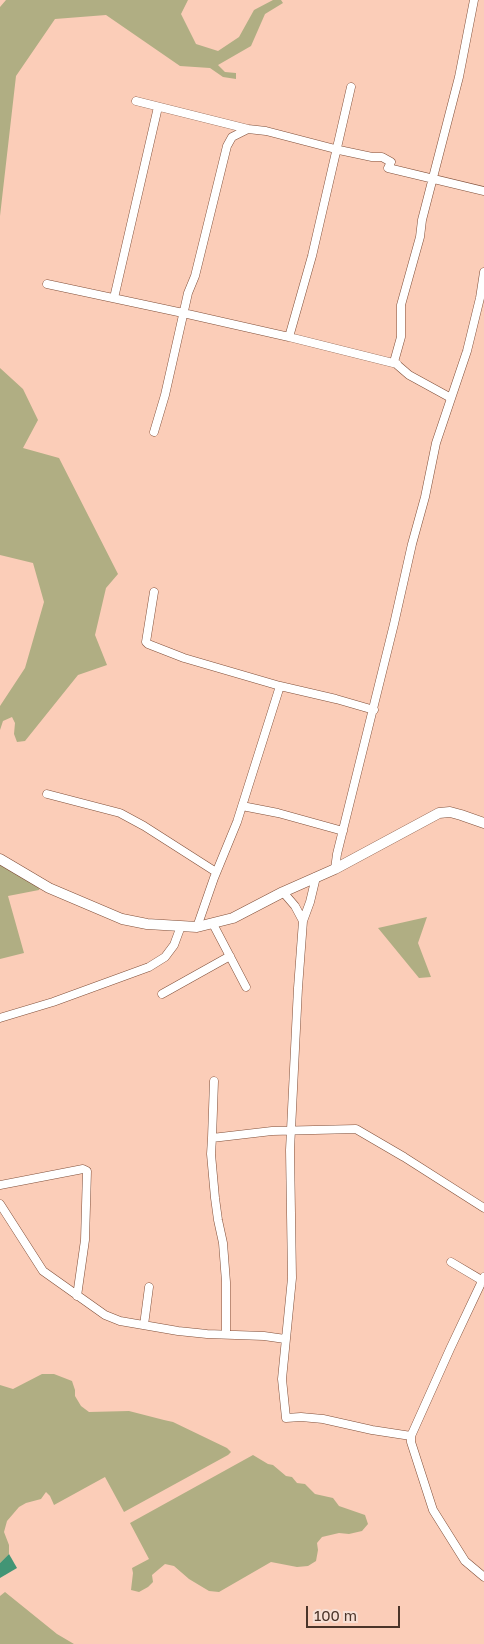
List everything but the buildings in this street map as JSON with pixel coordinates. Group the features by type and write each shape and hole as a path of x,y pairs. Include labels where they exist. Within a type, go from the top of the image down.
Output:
{"main road":[{"path":"0,859 49,888 122,919 197,927 234,918 283,892 335,870 439,813 450,812 484,823"}],"street":[{"path":"451,398 409,375 394,362 400,337 401,306 459,77 474,0"},
{"path":"289,337 312,256 351,86"},
{"path":"136,101 336,149 372,157 382,157 391,162 388,168 484,191"},
{"path":"114,298 158,106"},
{"path":"154,432 165,396 183,313 227,146 232,137 248,128"},
{"path":"335,870 412,544 425,497 436,443 471,334 484,272"},
{"path":"47,284 289,337 397,364"},
{"path":"154,592 146,642 148,644 184,658 280,686 374,710"},
{"path":"197,927 242,806 280,686"},
{"path":"47,794 120,813 216,872"},
{"path":"242,806 290,816 343,831"},
{"path":"316,877 303,922 298,988 291,1130 292,1278 282,1379 286,1418 323,1419 372,1430 411,1436"},
{"path":"283,892 295,906 303,922"},
{"path":"213,924 246,987"},
{"path":"0,1018 53,1002 148,967 165,957 174,945 181,926"},
{"path":"162,994 230,956"},
{"path":"214,1081 211,1154 215,1198 223,1243 226,1282 226,1334"},
{"path":"212,1138 291,1130 351,1128 360,1130 484,1208"},
{"path":"0,1185 82,1169 87,1171 86,1240 77,1296"},
{"path":"0,1204 40,1267 77,1296 112,1318 178,1331 286,1339"},
{"path":"451,1262 483,1279 411,1436 411,1442 433,1510 466,1561 484,1577"},
{"path":"144,1325 148,1287"}],"shaded area":[{"path":"6,0 188,0 181,14 196,44 218,51 239,37 254,10 273,0 281,0 283,3 265,14 251,46 218,65 225,72 236,73 236,79 223,77 210,68 180,66 106,15 55,19 16,76 0,216 0,7"},
{"path":"0,368 23,389 38,420 23,448 59,458 118,574 106,588 95,635 107,665 78,675 25,741 17,742 14,734 15,723 12,717 3,721 0,730 0,706 25,668 44,602 33,563 0,555"},
{"path":"0,859 42,880 39,890 8,896 24,953 0,959"},
{"path":"427,917 418,943 431,977 419,978 378,928"},
{"path":"42,1374 54,1374 72,1381 75,1396 81,1406 89,1412 129,1411 173,1422 227,1448 231,1452 124,1512 105,1477 54,1505 46,1492 41,1499 19,1507 7,1521 4,1532 9,1545 9,1554 0,1563 0,1385 13,1389"},
{"path":"253,1455 273,1465 286,1476 292,1477 297,1483 305,1484 315,1494 333,1498 339,1506 365,1515 368,1524 362,1531 322,1537 317,1543 316,1561 308,1566 297,1567 271,1562 219,1592 209,1591 189,1579 174,1566 165,1564 152,1575 153,1582 148,1587 139,1592 131,1590 132,1568 149,1559 130,1523"},
{"path":"9,1554 17,1568 0,1578 0,1563"},
{"path":"5,1592 57,1634 74,1644 0,1644 0,1596"}]}
